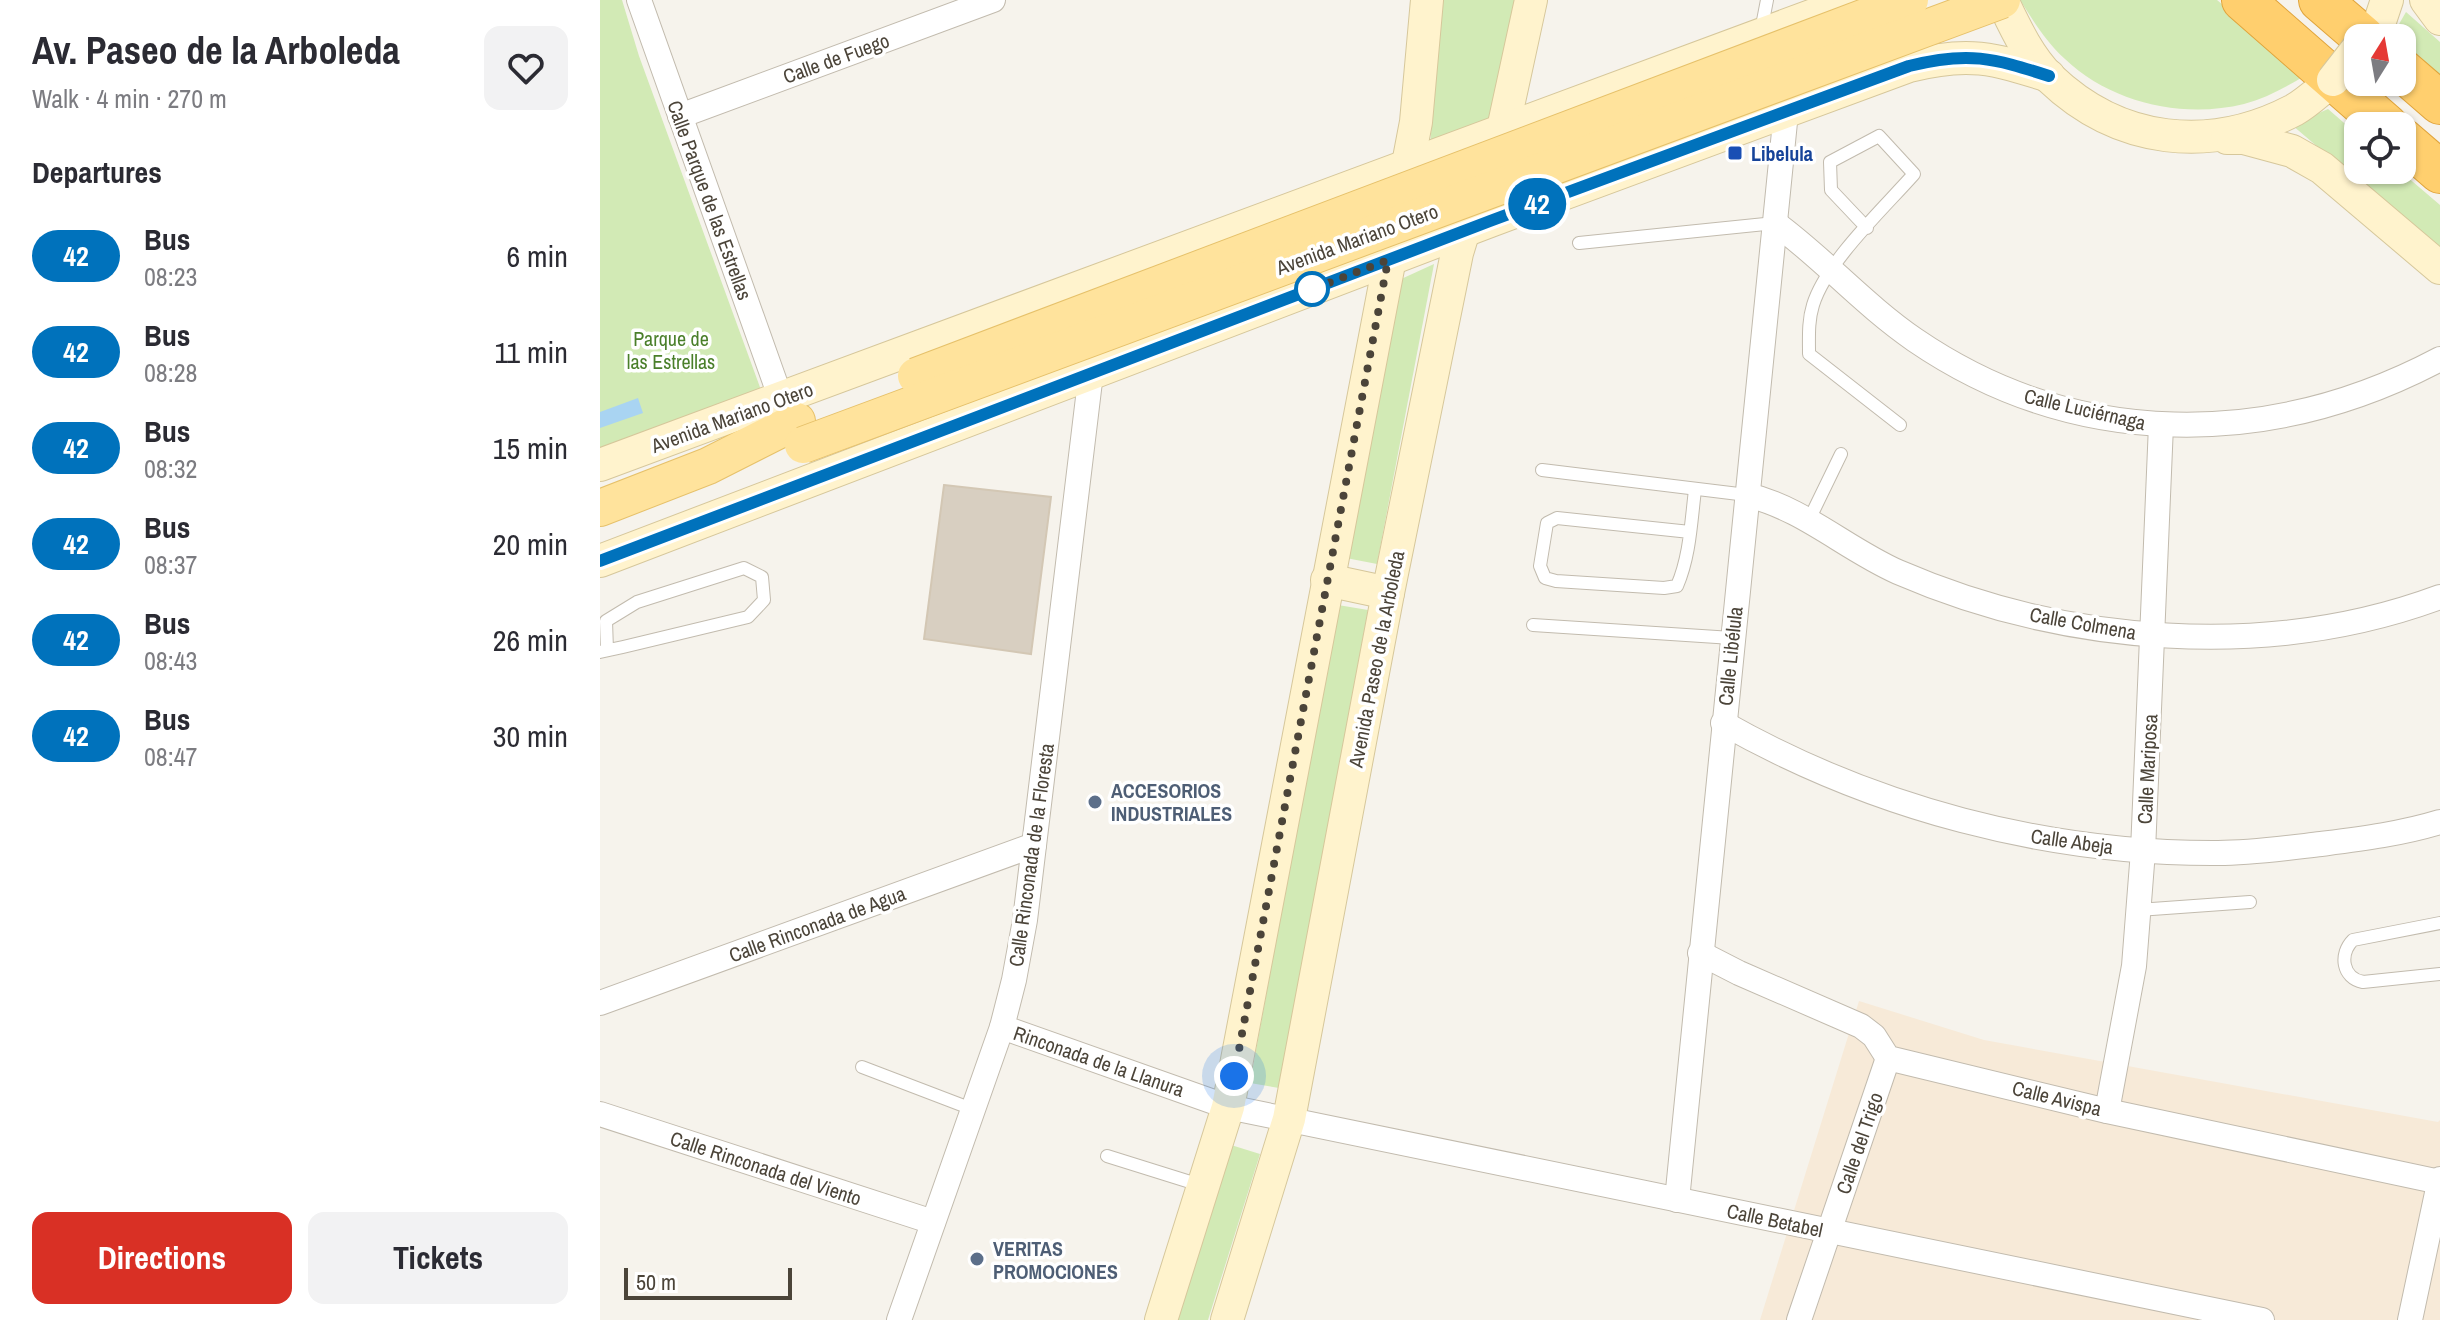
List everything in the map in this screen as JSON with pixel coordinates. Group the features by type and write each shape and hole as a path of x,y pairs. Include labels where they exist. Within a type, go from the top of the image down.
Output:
{"highway":[{"path":"2243,0 2371,112"},
{"path":"2320,0 2374,24"},
{"path":"2416,82 2440,103"},
{"path":"2416,151 2440,172"}],"main road":[{"path":"1161,1320 1228,1107 1416,122 1427,0"},
{"name":"Avenida Paseo de la Arboleda","path":"1227,1320 1289,1119 1388,593 1462,232 1503,129 1531,0"},
{"name":"Avenida Mariano Otero","path":"600,508 708,466 794,422 1408,165 1854,0"},
{"name":"Avenida Mariano Otero","path":"794,422 1910,0"},
{"path":"1400,202 1484,172 1919,0"},
{"path":"2002,0 2021,41 2049,76 2084,106 2124,126 2168,136 2244,138 2292,151 2322,168 2440,268"},
{"name":"Avenida Mariano Otero","path":"600,465 794,422 2002,0"},
{"path":"2426,0 2440,19"},
{"name":"Avenida Mariano Otero","path":"600,561 1462,232 1909,66 1942,58 1996,59 2049,76"},
{"path":"2168,136 2212,137 2256,127 2297,108 2333,80 2344,66"},
{"path":"1327,580 1388,593"}],"street":[{"name":"Calle Parque de las Estrellas","path":"639,0 794,422"},
{"name":"Calle de Fuego","path":"680,116 993,0"},
{"name":"Calle Libélula","path":"1677,1200 1786,112"},
{"name":"Calle Luciérnaga","path":"1775,223 1801,242 1882,317 1918,342 1996,384 2032,399 2077,411 2161,425 2220,426 2332,404 2440,359"},
{"name":"Calle Rinconada de la Floresta","path":"899,1320 1002,1027 1020,950 1091,373"},
{"name":"Calle Mariposa","path":"2107,1111 2132,979 2143,851 2161,425"},
{"name":"Calle Colmena","path":"1747,495 1789,509 1852,549 1944,590 2048,618 2153,635 2274,634 2374,617 2440,597"},
{"name":"Calle Abeja","path":"1723,723 1804,764 1909,805 2023,834 2143,851 2220,853 2288,848 2359,839 2440,822"},
{"name":"Calle Rinconada de Agua","path":"600,1003 1034,845"},
{"path":"1700,953 1861,1026 1874,1036 1888,1058"},
{"name":"Rinconada de la Llanura","path":"1002,1027 1228,1107 1289,1119"},
{"name":"Calle Avispa","path":"1888,1058 2107,1111 2439,1181"},
{"name":"Calle del Trigo","path":"1799,1320 1888,1058"},
{"name":"Calle Rinconada del Viento","path":"600,1114 933,1222"},
{"name":"Calle Betabel","path":"1289,1119 2262,1320"},
{"path":"2415,1319 2439,1181"}],"lane":[{"path":"1761,34 1767,0"},
{"path":"1867,228 1831,190 1830,162 1879,136 1914,174 1867,228 1830,270 1813,304 1809,354 1900,425"},
{"path":"1579,243 1775,223"},
{"path":"1808,522 1841,454"},
{"path":"1542,470 1747,495"},
{"path":"1690,532 1557,518 1547,523 1540,566 1545,578 1556,581 1664,588 1677,586 1690,532 1695,490"},
{"path":"744,568 762,577 764,600 748,617 604,651 606,621 637,602 744,568"},
{"path":"1533,625 1732,638"},
{"path":"2138,910 2250,902"},
{"path":"2440,923 2353,940 2348,945 2344,963 2346,973 2353,980 2363,982 2440,974"},
{"path":"862,1067 972,1109"},
{"path":"1107,1156 1203,1186"}],"shaded area":[{"path":"1859,1001 1984,1040 2440,1120 2440,1320 1760,1320"}],"green space":[{"name":"Parque de las Estrellas","path":"600,0 622,0 639,56 761,390 600,453"},
{"path":"1441,0 1518,0 1492,123 1430,147"},
{"path":"2020,0 2217,0 2306,75 2276,92 2244,104 2197,109 2149,104 2104,87 2083,74 2052,46"},
{"path":"2406,12 2440,42 2440,91 2416,70 2416,24 2399,24"},
{"path":"2328,109 2344,123 2344,169 2292,125"},
{"path":"2361,184 2415,184 2440,205 2440,251"},
{"path":"1434,264 1377,564 1346,558 1399,280"},
{"path":"1338,605 1368,610 1279,1088 1250,1083"},
{"path":"1231,1145 1260,1154 1208,1320 1176,1320"}],"water":[{"path":"638,398 643,413 600,428 600,412"}],"building":[{"path":"944,485 1051,497 1031,654 924,639"}],"bus line":[{"name":"42","path":"600,561 1490,221 1909,66 1942,58 1969,57 1996,59 2049,76"}],"place":[{"name":"Libelula","path":"1735,153"},
{"name":"ACCESORIOS INDUSTRIALES","path":"1095,802"},
{"name":"VERITAS PROMOCIONES","path":"977,1259"}],"route":[{"path":"1234,1076 1388,260 1312,289"}]}
